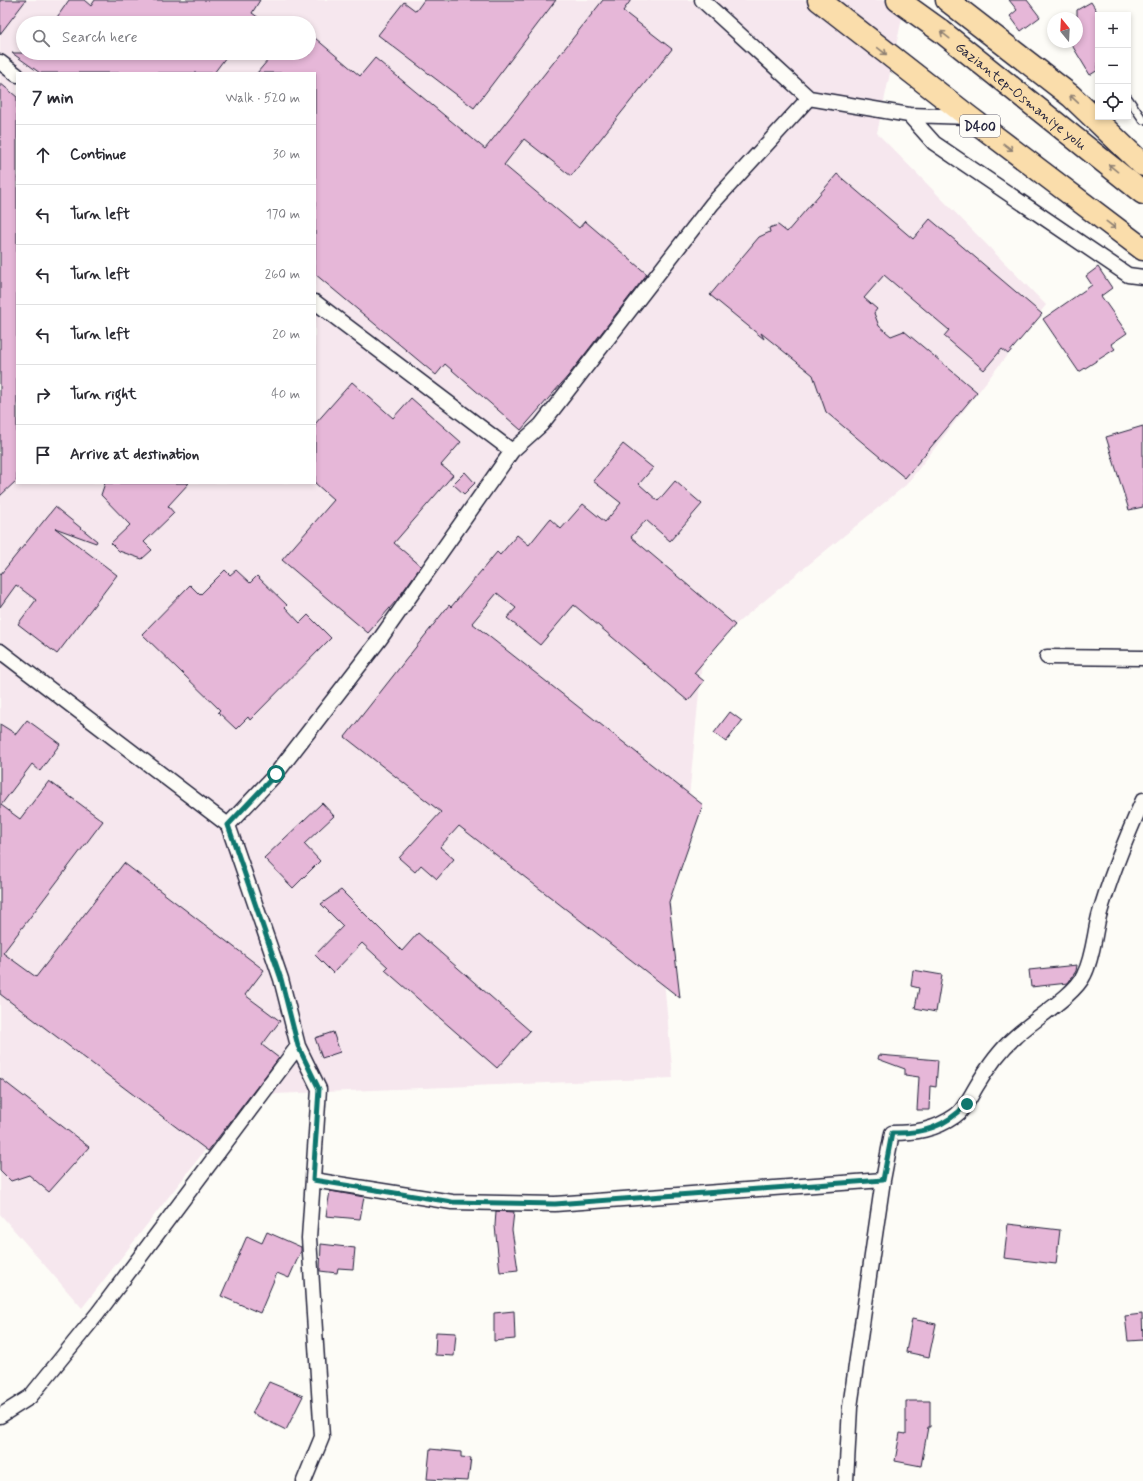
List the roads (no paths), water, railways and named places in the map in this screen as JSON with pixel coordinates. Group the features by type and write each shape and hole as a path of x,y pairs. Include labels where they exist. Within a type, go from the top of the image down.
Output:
{"highway":[{"name":"D400","path":"805,0 858,32"},
{"name":"D400","path":"819,0 858,32 1143,249"},
{"name":"Gaziantep-Osmaniye yolu","path":"898,0 941,31 1143,193"},
{"path":"947,0 1071,96 1143,165"}],"street":[{"path":"702,0 809,98 909,115 969,117"},
{"path":"0,62 16,74"},
{"path":"228,825 276,774 375,645 512,451 541,425 712,204 809,98"},
{"path":"909,115 934,143 1128,276 1143,277"},
{"path":"316,303 512,451"},
{"path":"0,651 228,825 281,979 298,1046 319,1089 309,1238 322,1437 304,1481"},
{"path":"1047,657 1143,658"},
{"path":"846,1481 850,1407 883,1180 892,1133 924,1131 942,1124 956,1115 967,1104 996,1058 1014,1037 1075,990 1084,977 1110,882 1123,845 1143,800"},
{"path":"0,1416 30,1397 93,1319 298,1046"},
{"path":"313,1180 452,1202 555,1204 883,1180"}],"lane":[{"path":"1131,102 1143,120"}]}
